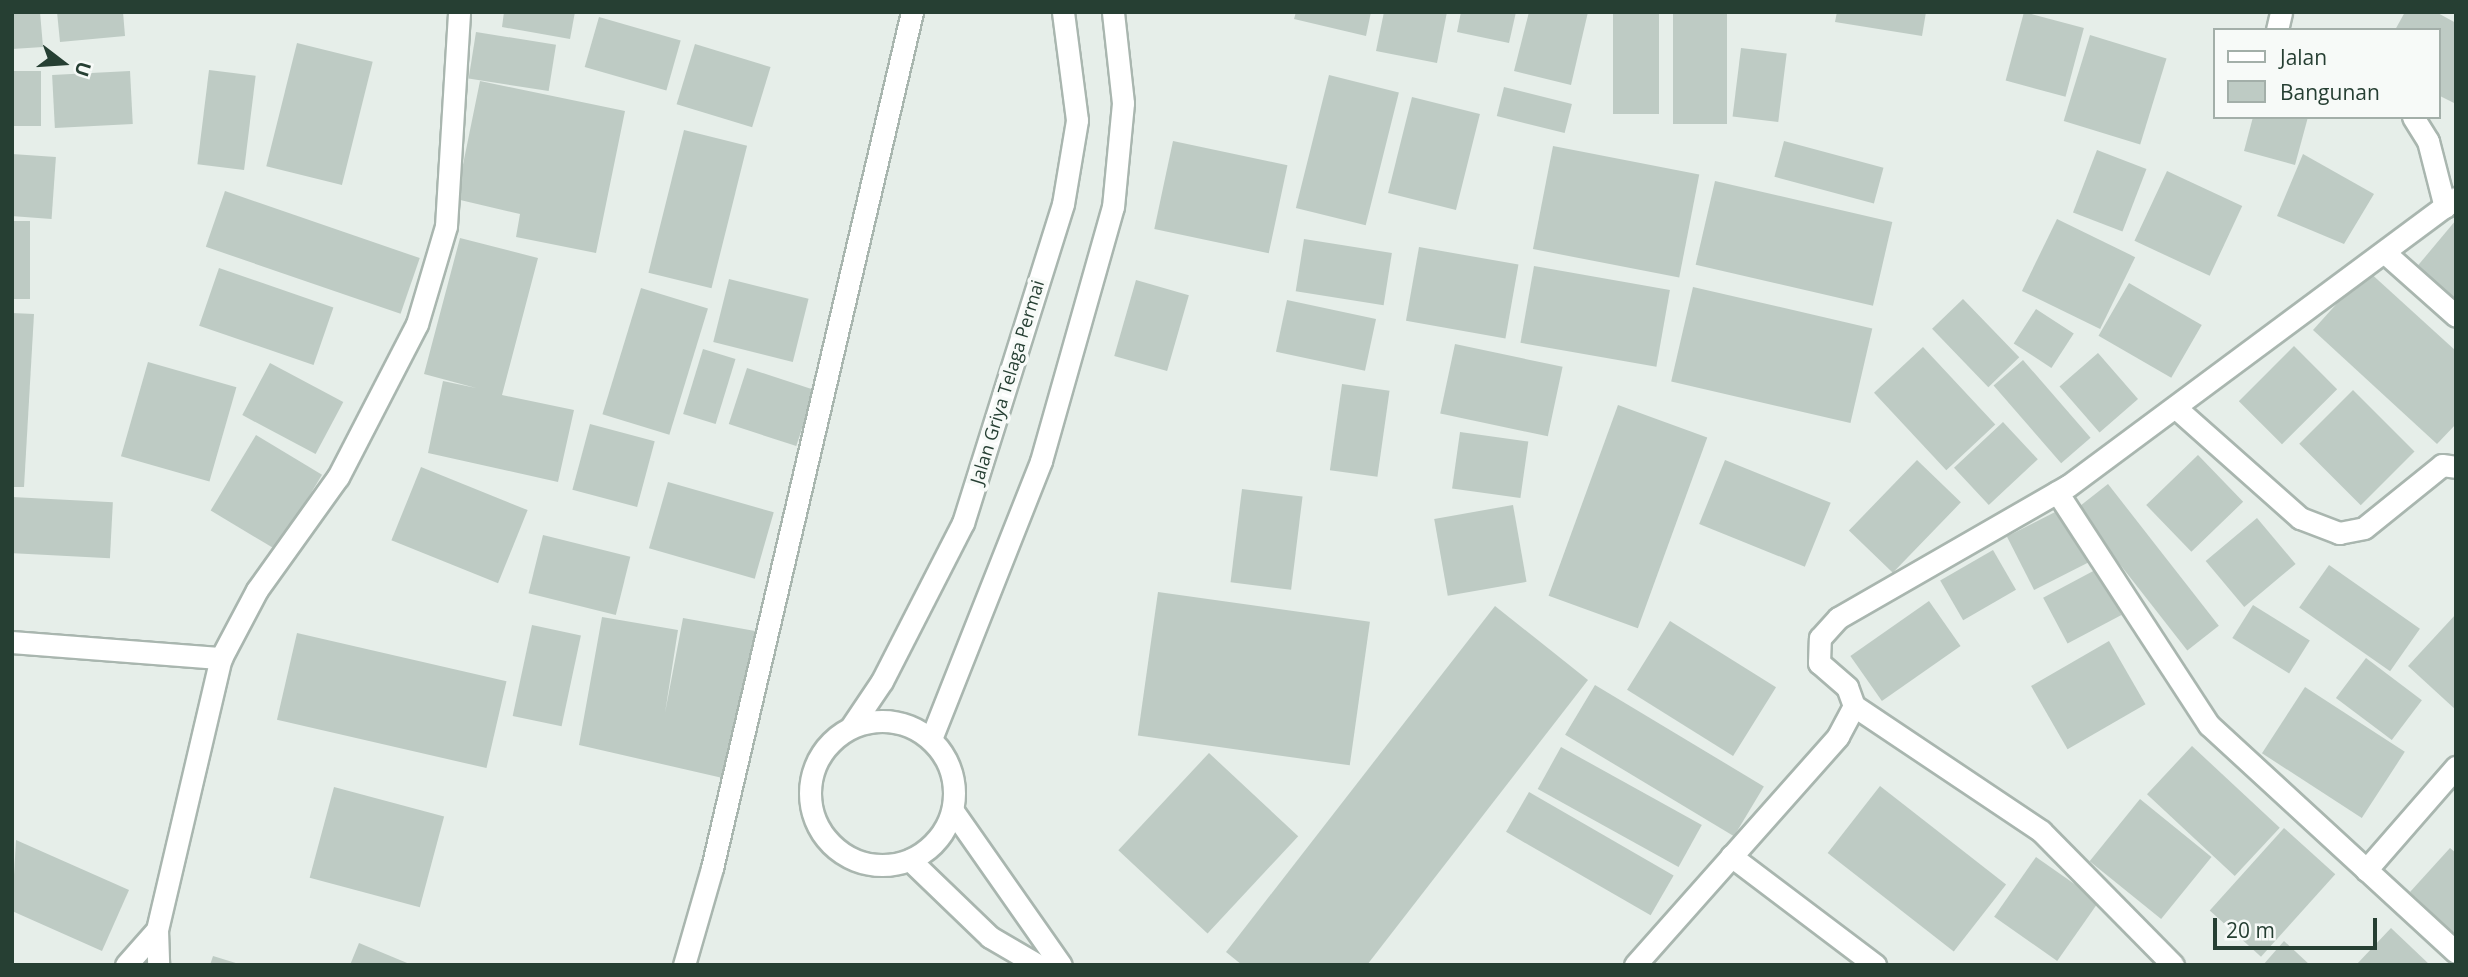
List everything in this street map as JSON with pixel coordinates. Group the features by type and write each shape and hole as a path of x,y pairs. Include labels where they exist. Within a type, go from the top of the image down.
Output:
{"street":[{"path":"158,965 157,930 220,658 257,590 338,477 417,324 446,226 459,12"},
{"path":"684,965 712,868 912,12"},
{"name":"Jalan Griya Telaga Permai","path":"910,860 883,866 855,862 815,823 809,796 814,768 829,744 851,727 882,681 963,523 1063,204 1077,120 1063,12"},
{"path":"931,739 1041,461 1114,207 1124,103 1113,12"},
{"path":"2173,965 2041,831 1854,706 1847,687 1819,663 1820,638 1838,618 2057,492 2176,408 2450,202 2428,141 2414,119"},
{"path":"2384,252 2456,316"},
{"path":"2176,408 2300,518 2339,533 2364,528 2442,465 2456,467"},
{"path":"2057,492 2208,725 2456,952"},
{"path":"12,642 220,658"},
{"path":"1636,965 1838,736 1854,706"},
{"path":"851,727 879,720 907,724 931,739 947,759 953,811 1061,965"},
{"path":"2366,870 2456,767"},
{"path":"953,811 929,849 910,860 990,937 1038,965"},
{"path":"1731,856 1875,965"},
{"path":"126,965 157,930"}],"building":[{"path":"12,12 40,12 43,47 12,49"},
{"path":"57,12 123,12 125,36 60,42"},
{"path":"504,12 575,12 570,39 502,27"},
{"path":"1296,12 1371,12 1366,36 1294,19"},
{"path":"1384,12 1447,12 1437,63 1376,51"},
{"path":"1461,12 1516,12 1509,43 1457,32"},
{"path":"1529,12 1588,12 1571,85 1514,71"},
{"path":"1613,12 1659,12 1659,114 1613,114"},
{"path":"1673,12 1727,12 1727,124 1673,124"},
{"path":"1837,12 1926,12 1922,36 1835,22"},
{"path":"2024,12 2084,28 2066,97 2006,81"},
{"path":"2405,12 2436,12 2456,23 2456,104 2440,96 2440,28 2396,28"},
{"path":"599,17 681,40 666,90 585,67"},
{"path":"476,32 556,45 549,91 469,78"},
{"path":"2090,35 2167,58 2140,144 2064,121"},
{"path":"297,43 373,62 342,185 266,166"},
{"path":"695,44 771,67 752,127 677,104"},
{"path":"1741,48 1787,54 1778,122 1733,116"},
{"path":"209,70 256,76 244,170 197,164"},
{"path":"12,71 41,71 41,126 12,126"},
{"path":"130,71 133,124 55,128 52,75"},
{"path":"1329,75 1399,92 1366,225 1296,208"},
{"path":"480,81 625,111 596,253 516,237 520,214 456,199"},
{"path":"1504,87 1572,104 1565,133 1497,116"},
{"path":"1412,97 1480,114 1456,210 1388,193"},
{"path":"2252,119 2307,119 2295,165 2244,151"},
{"path":"684,130 747,146 712,288 648,273"},
{"path":"1173,141 1287,165 1269,253 1154,229"},
{"path":"1784,141 1883,168 1874,203 1774,177"},
{"path":"1553,146 1699,174 1679,278 1533,249"},
{"path":"2097,150 2146,169 2122,232 2073,213"},
{"path":"12,154 56,157 52,219 12,216"},
{"path":"2303,154 2374,194 2344,244 2277,216"},
{"path":"2167,171 2242,206 2210,276 2134,241"},
{"path":"1715,181 1892,222 1873,306 1696,265"},
{"path":"225,191 420,258 401,314 206,247"},
{"path":"2057,219 2135,257 2100,329 2022,291"},
{"path":"2456,220 2456,303 2415,269"},
{"path":"12,221 30,221 30,299 12,299"},
{"path":"460,238 538,258 502,395 574,410 558,482 428,453 443,381 476,388 424,374"},
{"path":"1304,239 1392,253 1384,305 1296,291"},
{"path":"1419,247 1518,265 1505,338 1406,321"},
{"path":"1534,266 1670,290 1656,367 1520,343"},
{"path":"219,268 333,307 314,365 199,326"},
{"path":"2367,270 2456,351 2456,424 2437,444 2313,330"},
{"path":"729,279 809,299 793,362 713,342"},
{"path":"1136,280 1189,295 1167,371 1114,356"},
{"path":"2129,283 2202,325 2171,378 2098,336"},
{"path":"1693,287 1872,328 1850,423 1671,382"},
{"path":"641,288 708,308 669,435 602,414"},
{"path":"1963,299 2019,357 1988,387 1932,329"},
{"path":"1287,300 1376,319 1365,371 1276,352"},
{"path":"2036,309 2074,334 2051,368 2014,343"},
{"path":"12,313 34,314 24,487 12,487"},
{"path":"1455,344 1563,367 1548,436 1440,413"},
{"path":"2294,346 2337,389 2282,444 2239,401"},
{"path":"1923,347 1995,425 1946,470 1874,393"},
{"path":"703,349 736,359 716,424 683,414"},
{"path":"2098,353 2138,399 2100,432 2060,386"},
{"path":"2023,360 2091,438 2061,463 1994,386"},
{"path":"148,362 236,387 209,482 121,456"},
{"path":"270,363 343,402 316,454 242,415"},
{"path":"747,368 815,390 796,446 729,424"},
{"path":"1342,384 1390,391 1377,477 1330,470"},
{"path":"2353,390 2415,452 2361,505 2299,444"},
{"path":"1618,405 1707,437 1638,628 1549,596"},
{"path":"2003,422 2038,459 1989,505 1954,468"},
{"path":"590,424 655,441 637,507 572,490"},
{"path":"1460,432 1528,442 1520,498 1452,488"},
{"path":"256,435 322,475 277,550 211,510"},
{"path":"2198,455 2243,502 2191,552 2146,505"},
{"path":"1725,460 1831,503 1805,567 1699,524"},
{"path":"1917,460 1961,502 1893,573 1849,530"},
{"path":"421,467 528,510 498,583 391,540"},
{"path":"668,482 774,512 755,579 649,548"},
{"path":"2108,484 2219,626 2187,650 2076,509"},
{"path":"1242,489 1303,496 1291,590 1231,582"},
{"path":"12,497 113,502 110,558 12,553"},
{"path":"1513,505 1527,582 1448,596 1434,519"},
{"path":"2063,508 2090,561 2034,590 2007,537"},
{"path":"2257,518 2296,564 2244,607 2206,561"},
{"path":"543,535 630,557 616,615 528,593"},
{"path":"1993,550 2016,590 1963,620 1940,580"},
{"path":"2329,565 2420,629 2390,671 2299,608"},
{"path":"2097,569 2121,615 2068,644 2043,598"},
{"path":"1158,592 1370,622 1350,765 1138,736"},
{"path":"1929,601 1961,646 1882,701 1850,656"},
{"path":"2253,605 2310,641 2289,674 2232,638"},
{"path":"1495,606 1588,680 1367,965 1242,965 1226,952"},
{"path":"2456,614 2456,710 2408,666"},
{"path":"602,617 678,630 665,713 683,618 755,631 727,779 579,745"},
{"path":"1670,621 1776,687 1733,756 1627,690"},
{"path":"532,625 581,635 562,726 513,716"},
{"path":"297,633 506,681 486,768 277,720"},
{"path":"2109,641 2146,704 2068,749 2031,686"},
{"path":"2366,658 2422,700 2392,740 2336,698"},
{"path":"1595,685 1764,786 1734,836 1565,735"},
{"path":"2305,687 2405,752 2362,818 2262,753"},
{"path":"2192,746 2280,828 2235,876 2147,794"},
{"path":"1561,747 1702,825 1679,867 1538,789"},
{"path":"1209,753 1298,836 1208,933 1118,850"},
{"path":"1880,786 2006,885 1954,951 1828,853"},
{"path":"334,787 444,817 420,907 310,878"},
{"path":"1529,792 1674,876 1651,915 1506,832"},
{"path":"2140,799 2211,857 2161,919 2090,861"},
{"path":"2284,828 2335,874 2261,957 2210,910"},
{"path":"16,840 129,890 102,951 12,911"},
{"path":"2450,848 2456,853 2456,935 2410,892"},
{"path":"2036,857 2099,901 2057,961 1994,917"},
{"path":"2391,928 2430,965 2356,965"},
{"path":"2284,941 2310,965 2263,965"},
{"path":"359,943 412,965 350,965"},
{"path":"213,956 239,964 239,965 210,965"}]}
